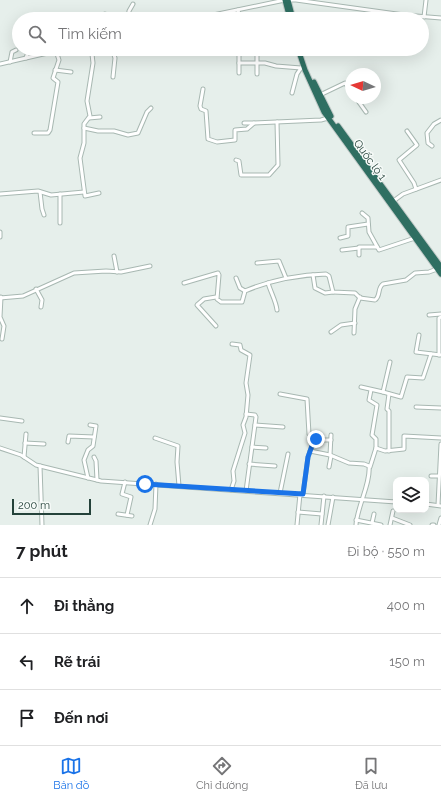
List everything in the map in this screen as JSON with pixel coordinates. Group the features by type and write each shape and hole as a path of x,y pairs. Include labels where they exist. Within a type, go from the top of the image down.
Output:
{"highway":[{"path":"285,0 288,12"},
{"path":"288,0 291,12"},
{"name":"Quốc lộ 1","path":"300,56 302,67 328,118 392,202 415,238 439,268"},
{"name":"Quốc lộ 1","path":"304,56 320,95 338,126 439,268 441,274"}],"street":[{"path":"228,12 285,0 298,0 383,12"},
{"path":"334,0 334,6"},
{"path":"425,12 426,0"},
{"path":"129,12 133,4"},
{"path":"429,17 441,18"},
{"path":"10,62 12,52"},
{"path":"0,64 35,56"},
{"path":"34,133 49,132 58,82 53,79 59,60 58,56"},
{"path":"89,118 87,101 93,63 92,56"},
{"path":"113,77 114,56"},
{"path":"239,56 239,73"},
{"path":"257,56 257,74"},
{"path":"239,62 302,67"},
{"path":"292,94 296,74 302,67"},
{"path":"55,70 71,72"},
{"path":"320,95 345,83"},
{"path":"203,89 200,106 202,110 206,111 208,139 219,142 235,140 235,130 247,129 254,123"},
{"path":"360,104 366,112"},
{"path":"84,128 100,131 114,131 128,135 138,133 147,112 151,108"},
{"path":"99,193 87,197 84,192 80,158 84,143 85,122 89,118 100,116"},
{"path":"244,123 321,120 328,118"},
{"path":"432,146 428,143 427,133 434,124 441,120"},
{"path":"236,160 239,161 241,175 269,175 278,164 277,122"},
{"path":"407,132 417,145 399,160 414,183 416,189"},
{"path":"392,202 403,194 441,180"},
{"path":"0,194 38,191 60,194 84,192"},
{"path":"40,192 44,215"},
{"path":"60,194 60,223"},
{"path":"362,213 368,218 369,232 377,247 382,250 415,238"},
{"path":"340,238 348,236 348,227 368,224"},
{"path":"0,232 0,237"},
{"path":"342,250 377,247"},
{"path":"358,254 359,248"},
{"path":"114,256 117,270"},
{"path":"257,263 278,261 286,278"},
{"path":"2,338 4,326 0,317 1,298 20,296 74,273 142,269 150,266"},
{"path":"313,275 315,288 325,293 355,292 360,297 375,300 382,284 406,280 415,273 429,272 439,268"},
{"path":"184,283 218,274 216,297"},
{"path":"244,291 286,278 291,279 302,275 328,275 333,292"},
{"path":"216,297 221,302 242,302 244,300 244,291 240,288 236,278"},
{"path":"268,283 272,296 276,302 277,310"},
{"path":"36,289 42,300 41,307"},
{"path":"216,297 204,299 197,305 216,326"},
{"path":"354,333 355,309 360,297"},
{"path":"419,335 416,351 440,355 439,318 441,316 428,316"},
{"path":"331,332 341,325 355,323"},
{"path":"231,490 234,481 233,471 244,436 243,425 246,414 248,391 246,383 250,354 241,350 240,345 232,344"},
{"path":"361,387 402,397 408,377 422,378 431,354"},
{"path":"383,392 390,362"},
{"path":"356,525 361,499 376,448 376,439 372,435 377,406 369,400 371,390"},
{"path":"280,394 307,399 309,434 314,440"},
{"path":"389,394 387,408 390,411 389,451"},
{"path":"416,407 441,408"},
{"path":"246,414 256,416 246,491"},
{"path":"0,418 22,421"},
{"path":"88,478 84,460 88,450 92,447 96,425 90,425"},
{"path":"255,425 284,427"},
{"path":"24,457 26,434"},
{"path":"329,467 331,455 331,435"},
{"path":"68,442 69,436 94,437"},
{"path":"376,448 389,451 404,449 403,438 405,436 441,438"},
{"path":"155,438 178,446 177,462 179,486"},
{"path":"314,440 331,440"},
{"path":"297,525 301,494 310,451 314,440"},
{"path":"25,443 44,444"},
{"path":"429,504 439,505 438,476 441,444"},
{"path":"252,446 266,448"},
{"path":"0,448 24,457 32,464 97,480 393,502"},
{"path":"310,451 331,455 349,463 364,464 370,467"},
{"path":"280,493 288,454"},
{"path":"94,457 96,461 97,480"},
{"path":"249,464 275,466"},
{"path":"40,466 42,525"},
{"path":"431,476 438,476"},
{"path":"125,482 122,494 131,497 126,515"},
{"path":"150,525 155,509 156,484"},
{"path":"321,525 324,496"},
{"path":"328,525 333,497"},
{"path":"298,512 322,514"},
{"path":"390,525 393,512"},
{"path":"118,514 132,516"},
{"path":"372,523 374,514"},
{"path":"392,518 410,525"},
{"path":"439,525 441,518"},
{"path":"356,520 381,525"}],"route":[{"path":"145,484 303,494 308,457 314,440 316,439"}]}
